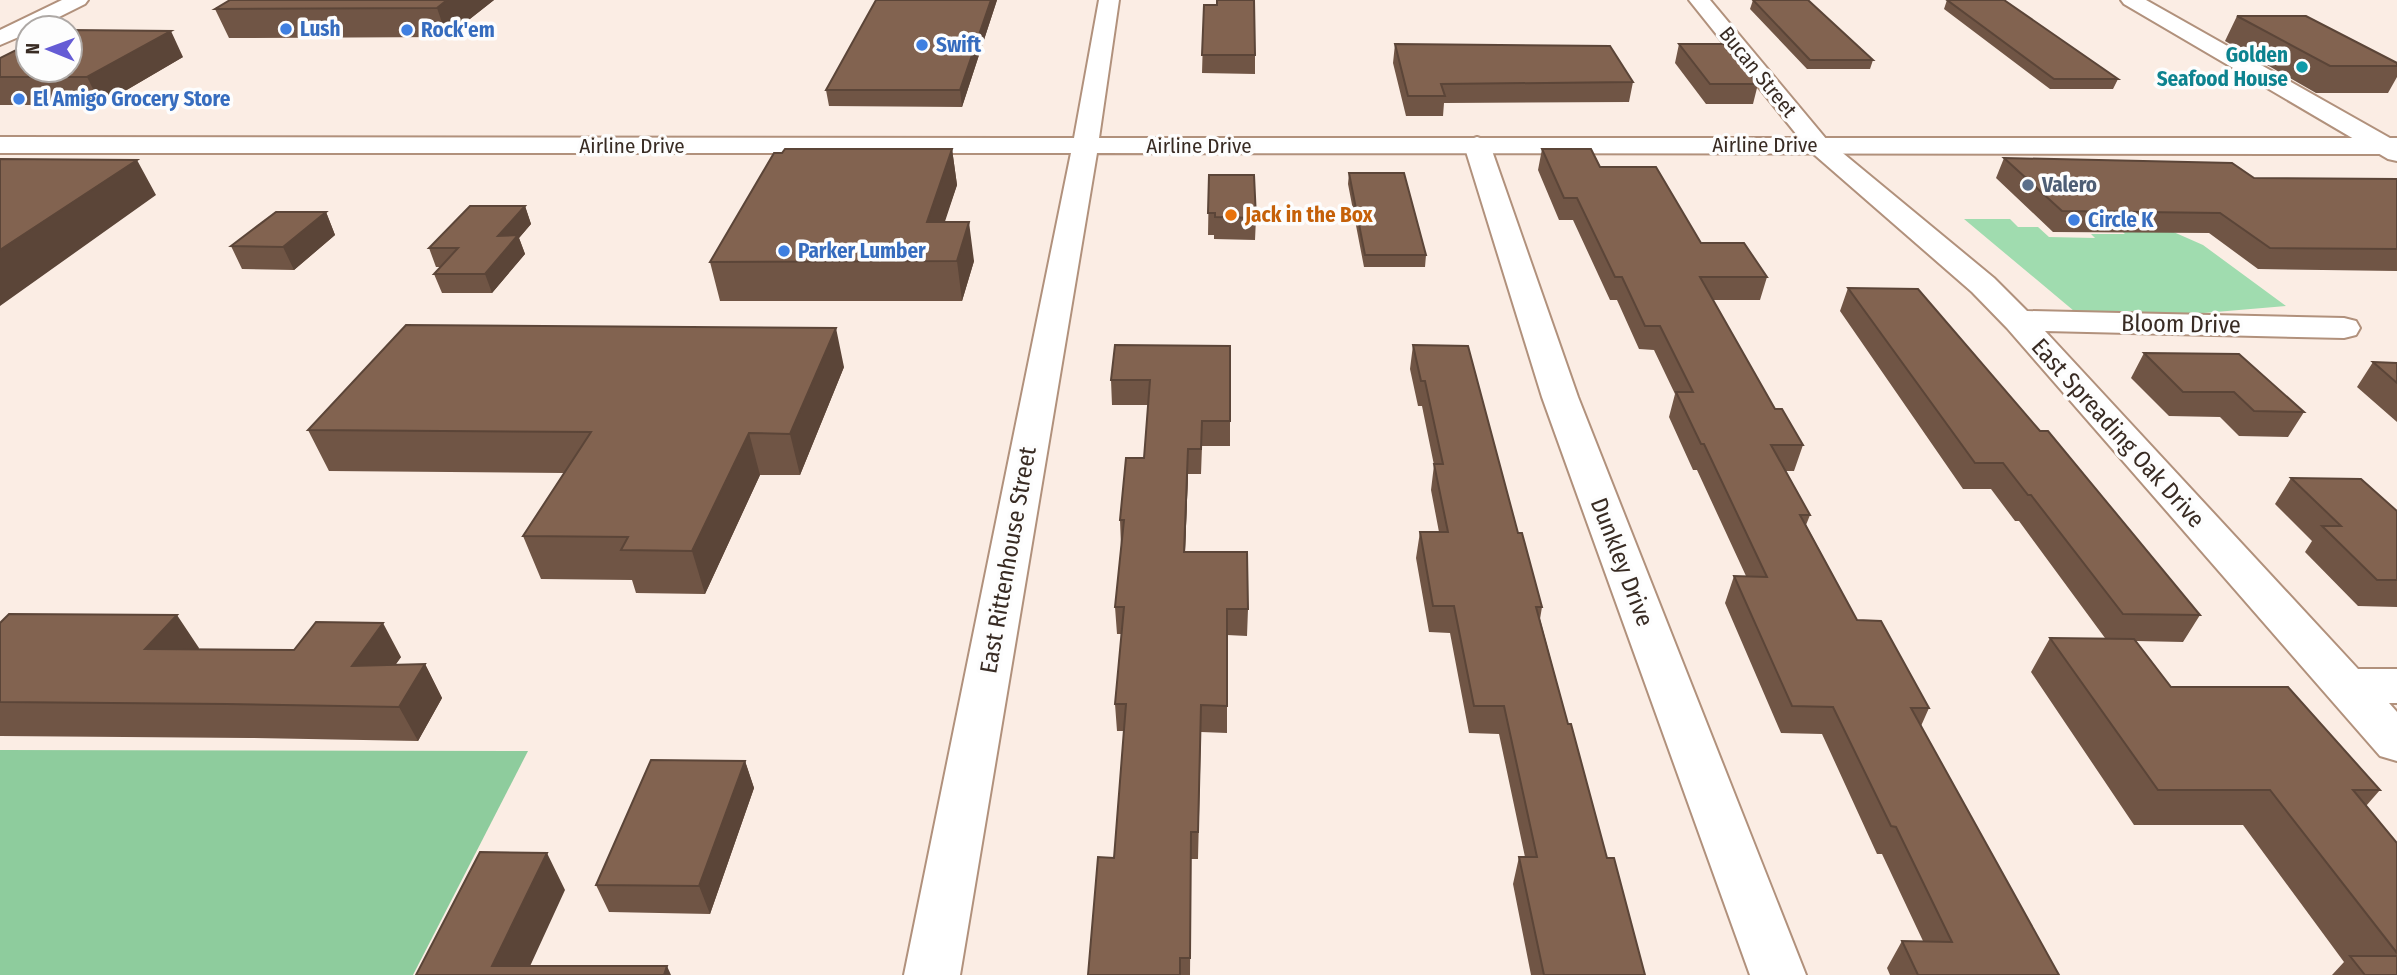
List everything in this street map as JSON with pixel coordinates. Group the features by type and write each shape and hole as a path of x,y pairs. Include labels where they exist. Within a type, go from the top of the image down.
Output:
{"street":[{"path":"0,38 78,0"},
{"name":"East Rittenhouse Street","path":"932,975 1086,146 1109,0"},
{"name":"Bucan Street","path":"1699,0 1818,145"},
{"path":"2132,0 2393,148"},
{"name":"Airline Drive","path":"0,145 1818,145 2393,148"},
{"name":"Dunkley Drive","path":"1477,145 1560,397 1778,975"},
{"name":"East Spreading Oak Drive","path":"1818,145 1983,285 2018,321 2397,743"},
{"name":"Bloom Drive","path":"2018,321 2344,328"},
{"path":"2345,686 2397,686"}],"green space":[{"path":"2104,215 2135,215 2203,245 2286,306 2192,314 2074,311 1964,219 2010,219 2018,227 2038,227 2049,237 2095,238 2091,234 2125,234"},
{"path":"0,750 528,751 413,975 0,975"}],"building":[{"path":"230,0 447,0 437,8 215,9"},
{"path":"876,0 991,0 960,90 826,90"},
{"path":"1217,0 1254,0 1255,55 1202,55 1204,5 1217,5"},
{"path":"1753,0 1808,0 1873,60 1810,60"},
{"path":"1947,0 2004,0 2118,79 2054,79"},
{"path":"2237,16 2306,16 2397,63 2397,66 2330,66"},
{"path":"84,30 171,31 84,77"},
{"path":"1395,44 1610,46 1633,82 1441,84 1445,96 1408,96"},
{"path":"1679,44 1724,44 1758,84 1710,84"},
{"path":"14,51 14,77 0,77 0,58"},
{"path":"785,149 952,149 927,222 969,222 957,261 710,262 774,153 782,153"},
{"path":"1542,149 1591,149 1600,167 1656,167 1701,243 1744,243 1767,277 1700,277 1775,409 1782,409 1803,445 1771,445 1810,515 1800,515 1857,620 1881,621 1929,708 1911,708 2059,975 1918,975 1902,941 1952,942 1833,707 1792,706 1734,576 1767,577 1704,444 1701,444 1676,392 1693,392 1660,326 1645,326 1622,277 1615,277 1577,198 1564,198"},
{"path":"2004,158 2232,163 2254,178 2397,179 2397,249 2270,248 2220,213 2062,211"},
{"path":"0,159 137,160 0,250"},
{"path":"1349,173 1404,173 1426,255 1365,255"},
{"path":"1209,175 1254,175 1256,218 1215,217 1215,213 1208,213"},
{"path":"470,206 525,206 498,236 518,235 485,274 434,274 458,248 429,248"},
{"path":"276,212 326,212 283,247 231,246"},
{"path":"1848,288 1918,289 2040,431 2048,431 2200,615 2123,614 2003,463 1975,463"},
{"path":"406,325 836,328 790,434 749,433 692,551 621,550 628,537 523,536 591,432 308,430"},
{"path":"1115,345 1230,346 1230,421 1202,421 1201,449 1188,449 1184,552 1247,552 1248,609 1227,609 1227,706 1201,705 1198,832 1191,832 1190,958 1180,958 1180,975 1088,975 1098,857 1114,858 1126,704 1115,704 1124,607 1115,607 1124,520 1120,520 1126,458 1144,458 1150,380 1111,380"},
{"path":"1413,345 1468,346 1518,533 1522,533 1542,607 1536,607 1568,724 1571,724 1607,858 1614,858 1645,975 1544,975 1519,857 1537,857 1504,706 1474,706 1454,606 1433,606 1420,532 1448,532 1434,464 1443,464 1425,381 1421,381"},
{"path":"2144,353 2239,354 2304,412 2254,411 2234,392 2183,392"},
{"path":"2373,362 2397,363 2397,383"},
{"path":"2291,478 2361,479 2397,511 2397,580 2377,580 2322,526 2341,526"},
{"path":"9,614 177,615 145,649 294,650 316,622 383,623 352,666 425,664 399,707 0,702 0,623"},
{"path":"2050,638 2134,639 2171,687 2288,687 2380,790 2353,790 2397,843 2397,953 2270,790 2158,790"},
{"path":"651,760 745,761 699,886 596,885"},
{"path":"480,852 547,853 492,966 667,966 664,975 416,975"},
{"path":"2350,956 2397,956 2397,975 2365,975"}],"place":[{"name":"Lush","path":"286,29"},
{"name":"Rock'em","path":"407,30"},
{"name":"Swift","path":"922,45"},
{"name":"Golden Seafood House","path":"2302,67"},
{"name":"El Amigo Grocery Store","path":"19,99"},
{"name":"Valero","path":"2028,185"},
{"name":"Jack in the Box","path":"1231,215"},
{"name":"Circle K","path":"2074,220"},
{"name":"Parker Lumber","path":"784,251"}]}
